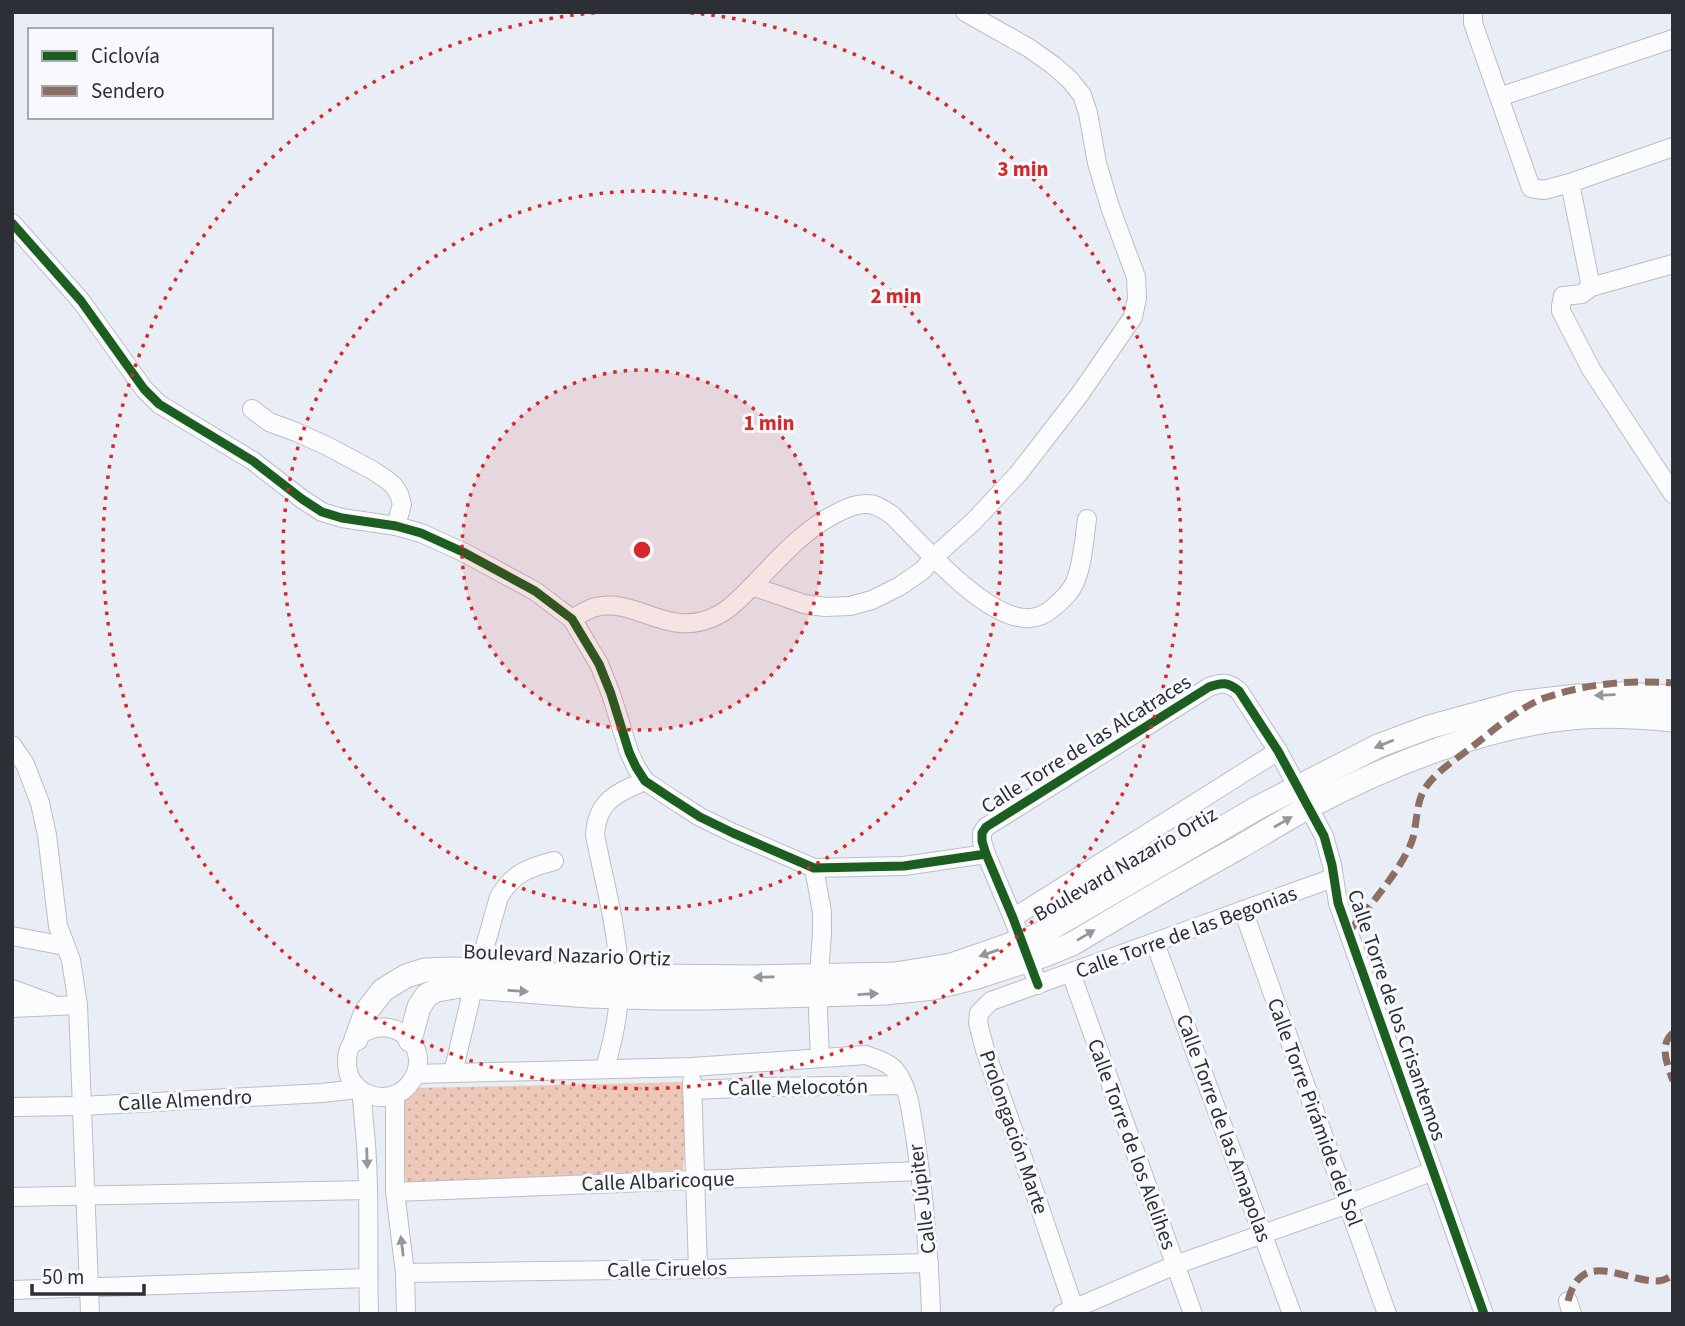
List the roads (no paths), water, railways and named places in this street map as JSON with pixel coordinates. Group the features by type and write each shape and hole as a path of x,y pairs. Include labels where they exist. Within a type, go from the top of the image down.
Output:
{"main road":[{"name":"Boulevard Nazario Ortiz","path":"1025,951 1041,934 1189,846 1297,786 1377,746 1429,727 1516,703 1577,696 1673,697"},
{"name":"Boulevard Nazario Ortiz","path":"356,1038 366,1012 383,990 406,976 425,970 476,979 556,975 619,986 756,977 819,986 1072,944 1308,807 1431,752 1514,727 1581,717 1622,716 1673,720"},
{"name":"Boulevard Nazario Ortiz","path":"410,1040 419,1007 427,995 476,979"}],"street":[{"path":"752,586 804,604 825,607 849,606 872,600 900,586 922,570 973,522 1018,474 1106,358 1133,317 1137,298 1136,277 1110,207 1082,95 1053,65 965,12"},
{"path":"1473,12 1473,23 1531,188 1544,190 1570,183 1673,147"},
{"path":"1499,97 1673,40"},
{"path":"1570,183 1587,290"},
{"path":"12,223 80,301 144,390 159,404 253,461 323,512 421,533 463,552 535,591 572,619 599,664 629,752 645,780 700,817 814,868 904,866 986,854 1038,985"},
{"path":"1672,269 1563,296 1560,306 1591,369 1668,475 1673,494"},
{"path":"252,410 269,422 327,446 387,480 394,486 402,504 397,526"},
{"path":"572,619 594,607 609,606 671,623 688,624 708,620 741,598 787,550 828,517 859,504 868,504 892,515 968,589 990,606 1010,616 1028,619 1046,614 1074,585 1081,564 1087,519"},
{"name":"Calle Torre de los Crisantemos","path":"1209,687 1227,683 1239,691 1278,751 1328,846 1338,903 1484,1314"},
{"name":"Calle Torre de las Alcatraces","path":"986,854 982,833 992,822 1209,687"},
{"path":"12,745 25,764 40,803 47,835 58,926 71,960 78,1004 90,1314"},
{"path":"1013,918 1278,751"},
{"path":"605,1068 614,1038 619,986 616,938 595,835 596,822 604,805 618,793 645,780"},
{"path":"453,1073 499,898 516,875 554,861"},
{"path":"814,868 822,912 820,1057"},
{"name":"Calle Torre de las Begonias","path":"1038,985 1333,878"},
{"name":"Calle Torre Pirámide del Sol","path":"1242,910 1387,1314"},
{"path":"12,936 65,946"},
{"name":"Calle Torre de las Amapolas","path":"1155,943 1292,1314"},
{"name":"Calle Torre de los Alelihes","path":"1071,974 1193,1314"},
{"name":"Prolongación Marte","path":"1038,985 991,1001 979,1013 978,1023 1070,1312"},
{"path":"12,989 56,1006"},
{"path":"12,1008 78,1004"},
{"path":"377,1027 389,1027 410,1040 416,1050 418,1062 416,1074 404,1090 387,1098 368,1095 357,1087 348,1073 347,1061 349,1049 356,1038 377,1027"},
{"path":"416,1074 692,1066 866,1055 883,1061 894,1069 904,1085"},
{"path":"692,1066 698,1269"},
{"name":"Calle Melocotón","path":"692,1090 904,1085"},
{"name":"Calle Júpiter","path":"904,1085 920,1171 929,1263 930,1314"},
{"path":"357,1087 366,1145 369,1314"},
{"name":"Calle Almendro","path":"12,1107 82,1106 341,1092 357,1087"},
{"path":"396,1095 395,1192 405,1273 406,1314"},
{"name":"Calle Albaricoque","path":"395,1192 920,1171"},
{"path":"1070,1312 1175,1265 1433,1171"},
{"path":"12,1197 368,1190"},
{"name":"Calle Ciruelos","path":"405,1273 929,1263"},
{"path":"12,1290 368,1278"}]}
